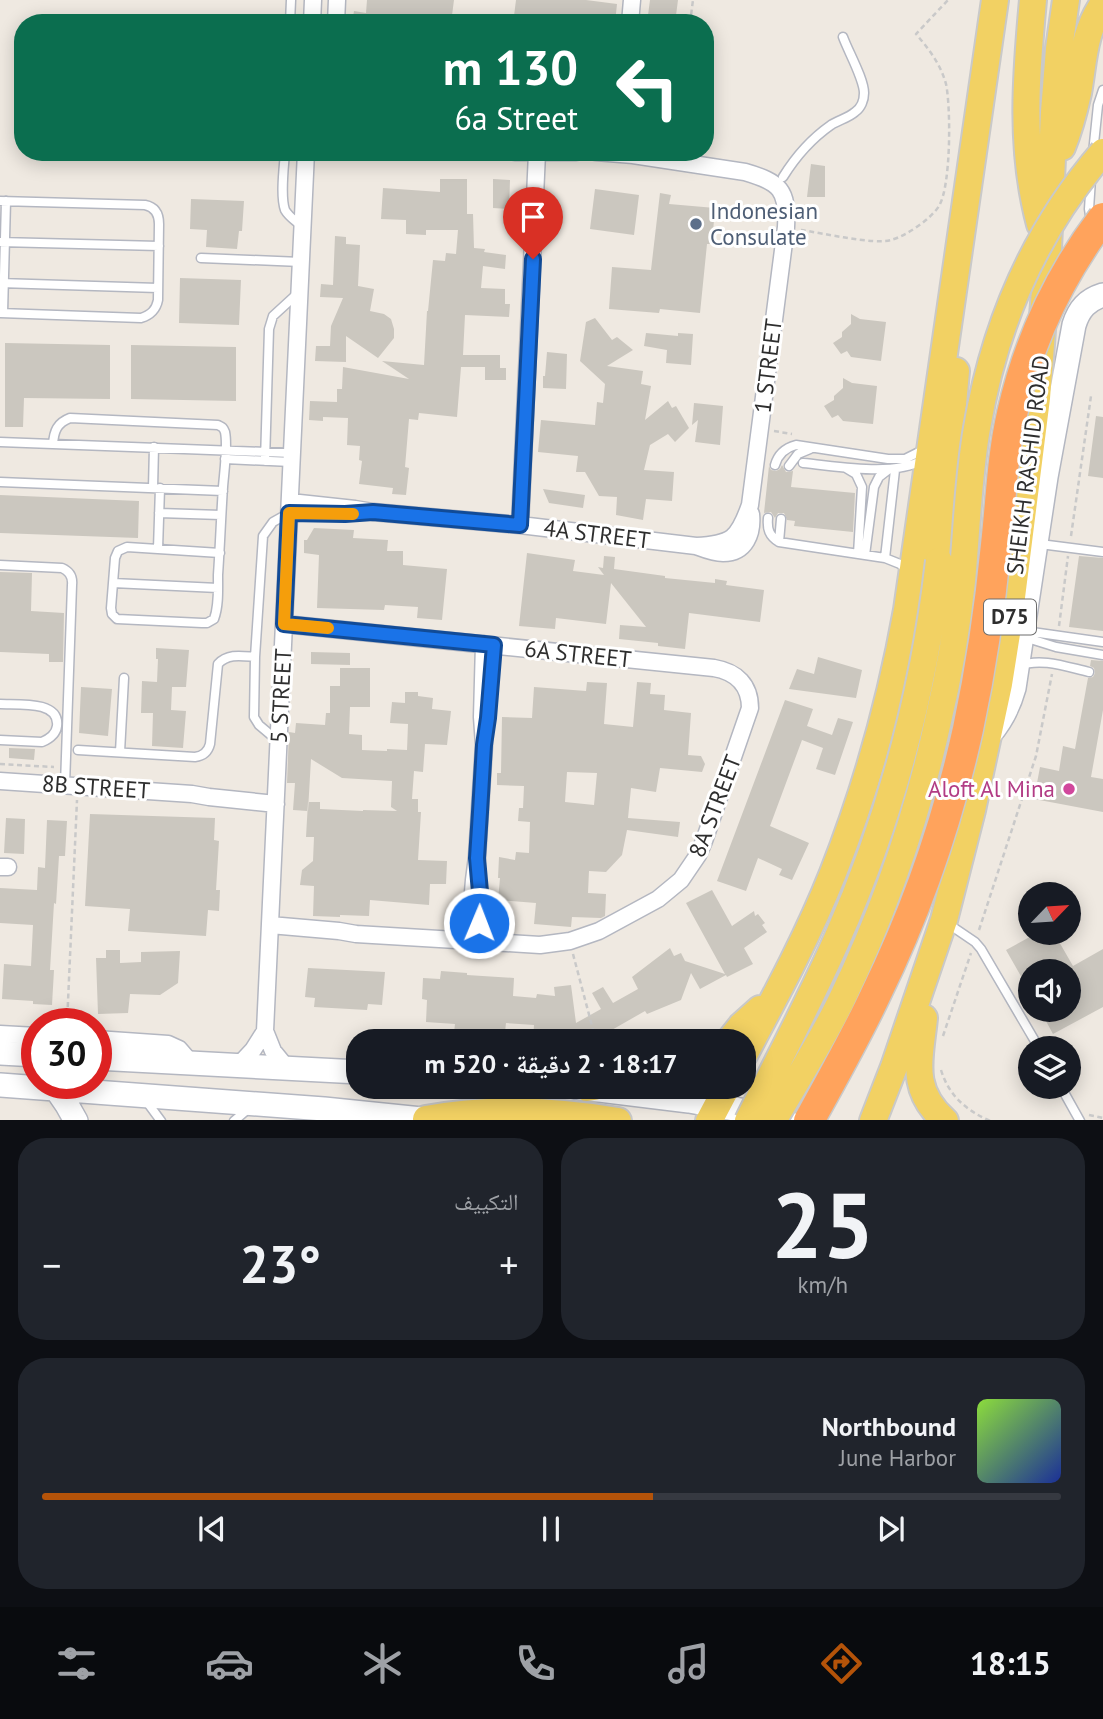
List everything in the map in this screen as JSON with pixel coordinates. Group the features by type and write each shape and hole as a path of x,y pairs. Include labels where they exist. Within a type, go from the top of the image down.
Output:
{"highway":[{"path":"810,1120 877,993 901,940 929,864 956,776 977,685 991,594 1007,439 1018,389 1050,304 1079,252 1103,218"}],"main road":[{"path":"971,0 981,15 989,37"},
{"path":"756,1032 794,959 849,831 877,743 900,651 995,0"},
{"path":"1033,0 1026,145 1035,208 1048,249"},
{"name":"SHEIKH RASHID ROAD","path":"873,1120 944,920 972,810 999,684 1037,398 1059,49 1066,0"},
{"path":"1050,174 1074,110 1086,38 1103,4"},
{"path":"754,1118 819,1042 859,962 912,821 948,672 961,584 976,429 992,359 1014,296 1042,240 1098,147"},
{"path":"754,1118 843,926 872,850 917,698 939,561 956,391 955,271"},
{"path":"988,737 1002,719 1014,688 1048,464 1074,325 1083,307 1093,298 1103,295"},
{"path":"754,1118 818,955 828,915 832,875"},
{"path":"925,977 925,1012 918,1058 920,1080 928,1101 943,1120"},
{"path":"740,1029 751,1016 773,1000"},
{"path":"0,1053 21,1054"},
{"path":"112,1059 346,1071"},
{"path":"0,1086 21,1087"},
{"path":"112,1094 433,1120 475,1112 524,1111 573,1113 612,1120"},
{"path":"63,1099 75,1120"},
{"path":"85,1120 100,1099"},
{"path":"679,1099 718,1104 754,1118 786,1120"}],"street":[{"name":"5 STREET","path":"265,1031 306,161"},
{"path":"520,525 537,161"},
{"path":"670,161 745,172 769,171 784,183"},
{"name":"1 STREET","path":"736,543 746,542 752,528 750,505 794,228 786,203 784,183"},
{"name":"4A STREET","path":"289,507 355,509 695,546 736,543"},
{"name":"6A STREET","path":"284,629 348,630 366,634 714,668 731,672 744,683"},
{"path":"474,941 474,880 488,718 489,645"},
{"name":"8A STREET","path":"270,930 339,931 540,945 570,941 599,931 658,899 691,868 704,841 748,716 750,699 744,683"},
{"name":"8B STREET","path":"0,781 192,794 219,792 276,798"},
{"path":"237,1066 253,1050 265,1031"},
{"path":"265,1031 273,1051 286,1067"},
{"path":"0,1034 21,1035"},
{"path":"112,1040 168,1044 179,1049 192,1063"}],"lane":[{"path":"784,183 800,153 810,142 857,111 863,102 863,85 843,37"},
{"path":"1103,90 1098,105 1098,147 1089,215 1095,228 1103,233"},
{"path":"285,161 284,207 289,216 302,227"},
{"path":"3,201 150,206 159,218 158,300 155,310 141,317 2,313 3,201"},
{"path":"3,242 159,246"},
{"path":"201,258 300,262"},
{"path":"2,283 158,288"},
{"path":"266,457 269,329 273,316 299,292"},
{"path":"53,444 55,429 70,418 218,425 225,432 218,588 214,619 207,623 120,620 114,617 111,611 115,558 118,551 127,547 219,553"},
{"path":"0,442 154,447 225,455 292,458"},
{"path":"775,465 780,454 796,445 897,460 929,450"},
{"path":"154,447 159,513 158,549"},
{"path":"789,466 794,457 802,451 817,449"},
{"path":"861,555 874,487 879,477 891,470 916,464 929,450"},
{"path":"803,463 891,470"},
{"path":"844,467 856,474 862,486 861,555"},
{"path":"885,558 891,470"},
{"path":"0,482 223,491"},
{"path":"278,741 262,728 254,717 255,657 263,536 289,507"},
{"path":"159,513 222,515"},
{"path":"768,518 769,532 779,542 885,558 900,564 912,575"},
{"path":"779,542 781,520"},
{"path":"1037,544 1103,552"},
{"path":"0,565 62,568 71,576 66,768 71,785"},
{"path":"113,583 218,588"},
{"path":"1022,633 1103,642"},
{"path":"1022,633 1047,645 1103,655"},
{"path":"78,750 195,757 205,754 210,744 218,664 228,657 255,657"},
{"path":"1017,668 1033,663 1089,672"},
{"path":"120,752 124,678"},
{"path":"0,704 43,706 52,712 57,721 55,733 47,740 0,740"},
{"path":"944,920 975,942 986,956 1032,1036"},
{"path":"139,1096 160,1120"},
{"path":"1067,1099 1079,1120"},
{"path":"235,1120 254,1105"}],"path":[{"path":"794,228 886,241 923,222 938,207 945,187 947,95 936,61 916,34 948,0"},
{"path":"1057,635 1091,396"},
{"path":"941,1045 1036,756 1054,665"},
{"path":"0,764 66,768"},
{"path":"67,1008 71,785"},
{"path":"570,941 593,1029"},
{"path":"941,1071 947,1088 977,1115 988,1120"}],"building":[{"path":"367,0 454,0 452,14 354,14 354,11 366,13"},
{"path":"516,0 586,0 617,4 616,14 514,14"},
{"path":"650,0 678,0 676,14 648,14"},
{"path":"811,164 825,166 825,197 807,197"},
{"path":"440,179 467,179 467,214 473,214 474,248 506,255 505,269 483,266 481,288 505,289 505,304 510,304 509,317 465,315 463,355 500,355 500,368 506,368 506,380 485,380 485,367 461,367 457,417 419,413 418,420 409,419 405,467 409,468 406,495 392,494 393,488 359,484 362,461 359,460 360,446 347,445 348,418 323,417 323,421 309,420 310,401 337,402 337,389 342,389 343,367 409,379 382,361 424,365 433,260 445,261 446,253 456,254 458,230 426,230 426,235 406,234 406,220 381,219 383,188 440,192"},
{"path":"493,179 510,180 509,209 493,208"},
{"path":"595,189 639,195 634,235 590,229"},
{"path":"660,193 671,195 669,204 715,208 712,244 707,244 700,313 660,309 659,313 609,309 612,267 651,270"},
{"path":"191,199 244,201 242,231 239,231 237,249 206,247 207,230 190,229"},
{"path":"335,236 346,237 346,244 360,245 358,286 374,289 370,311 384,314 391,319 394,338 378,358 346,336 346,362 315,361 316,346 330,346 331,326 343,298 320,297 321,284 333,285"},
{"path":"180,278 241,280 239,325 179,323"},
{"path":"851,314 860,319 886,322 881,361 851,357 847,351 841,354 833,343 842,337 842,332 851,324"},
{"path":"595,318 612,340 617,337 633,350 607,366 643,371 641,384 651,386 645,420 668,401 672,408 676,406 689,428 675,442 668,434 650,445 644,470 674,472 672,501 646,499 643,520 616,515 617,497 599,496 585,472 576,472 578,456 538,452 541,420 595,425 597,402 603,403 605,384 580,361 586,322"},
{"path":"646,333 678,336 678,333 693,334 691,365 666,363 667,350 644,346"},
{"path":"5,343 110,345 110,399 24,398 23,427 5,427"},
{"path":"131,345 236,347 236,401 131,399"},
{"path":"547,352 567,354 566,389 543,388"},
{"path":"843,378 852,383 877,386 873,424 843,421 838,415 832,418 824,406 834,400 834,396 843,388"},
{"path":"694,403 723,406 720,445 695,442 698,420 692,425"},
{"path":"1096,416 1103,417 1103,478 1088,476"},
{"path":"782,465 786,472 793,471 791,487 855,493 853,532 794,526 795,521 787,520 784,513 778,513 775,518 771,512 764,513 769,466 776,471"},
{"path":"543,489 585,495 583,508 549,503"},
{"path":"0,495 139,501 138,538 0,533"},
{"path":"314,528 354,530 353,538 388,540 387,551 403,551 403,565 447,569 442,620 417,618 418,607 385,605 384,610 317,608 319,555 304,553 304,540 307,540"},
{"path":"527,553 575,560 573,571 604,575 598,567 603,568 604,556 615,557 614,569 715,583 715,579 727,581 726,585 764,590 760,622 689,613 685,649 619,639 620,625 646,627 611,583 606,624 556,618 555,629 519,626"},
{"path":"1079,556 1103,558 1103,631 1069,627"},
{"path":"0,572 32,573 31,611 64,613 63,662 49,662 49,654 0,652"},
{"path":"156,648 189,650 186,687 172,687 171,710 186,711 183,748 152,746 153,713 141,713 142,681 157,682"},
{"path":"311,652 350,653 350,665 311,664"},
{"path":"818,657 862,670 856,698 789,689 797,669 814,674"},
{"path":"1091,660 1103,661 1103,710 1091,777 1103,779 1103,812 1034,799 1040,767 1059,771 1063,746 1075,749 1088,678 1095,673 1090,666"},
{"path":"340,668 370,668 370,707 350,707 349,734 362,735 362,750 407,750 408,724 390,723 392,702 405,703 405,692 418,692 418,696 433,698 432,709 451,711 447,745 425,744 423,772 414,771 412,799 418,799 418,812 421,812 418,860 447,861 446,884 430,884 429,905 370,900 369,916 313,916 314,886 300,885 302,870 313,861 314,837 306,837 307,811 293,810 295,783 287,783 289,732 295,733 296,723 325,725 326,713 330,713 330,686 340,686","holes":["311,759 342,778 392,781 391,807 397,811 320,809 320,802 309,802"]},
{"path":"587,682 607,683 604,724 633,727 637,682 651,683 650,694 665,695 664,710 691,713 688,755 701,756 705,764 702,772 660,768 656,792 631,788 628,818 680,822 678,837 627,830 622,855 606,872 589,871 588,893 606,894 605,916 572,917 571,927 534,924 536,903 498,900 499,857 515,860 516,852 529,853 530,822 518,821 519,808 523,808 524,786 497,785 497,773 501,773 502,717 532,718 534,687 586,691","holes":["567,772 597,773 594,805 565,802"]},
{"path":"81,687 112,689 108,736 79,733"},
{"path":"785,700 813,709 807,726 832,735 838,718 853,722 835,775 816,769 823,748 802,740 770,826 809,843 792,880 779,875 782,869 758,858 746,891 717,881"},
{"path":"9,748 35,749 34,760 9,758"},
{"path":"90,814 215,818 214,840 219,841 216,890 220,890 219,911 208,910 206,936 128,931 130,909 85,906"},
{"path":"6,818 25,819 24,854 4,853"},
{"path":"47,820 67,821 65,856 59,856 56,904 54,903 50,970 54,970 52,1005 2,999 4,964 31,966 33,925 0,923 0,888 37,890 38,867 45,868"},
{"path":"712,890 732,926 754,911 755,916 758,914 765,923 762,925 767,932 744,948 753,964 700,989 691,973 681,1000 647,1014 645,1011 614,1029 534,1029 534,1025 506,1023 505,1029 454,1029 455,1024 426,1022 427,1000 422,999 423,978 440,979 441,971 514,978 513,996 555,996 554,987 571,985 576,1023 601,1009 592,993 603,987 613,1003 638,989 632,977 670,948 674,956 681,953 685,961 725,974 686,903"},
{"path":"1018,943 1061,945 1069,959 1018,959 1018,971 1006,950"},
{"path":"1103,949 1103,1007 1081,1019 1081,961"},
{"path":"106,950 120,950 120,963 141,962 141,952 180,951 178,983 160,995 130,994 128,1013 112,1014 112,1008 98,1008 96,958 106,958"},
{"path":"308,968 385,972 382,1005 368,1004 367,1010 314,1007 315,998 305,997"},
{"path":"1046,1022 1075,1022 1053,1034"}],"slow traffic":[{"path":"328,628 284,624 289,513 353,514"}],"place":[{"name":"Indonesian Consulate","path":"696,224"},
{"name":"Aloft Al Mina","path":"1069,789"}],"route":[{"path":"479,923 477,858 494,645 284,624 289,513 373,512 520,525 533,259"}]}
